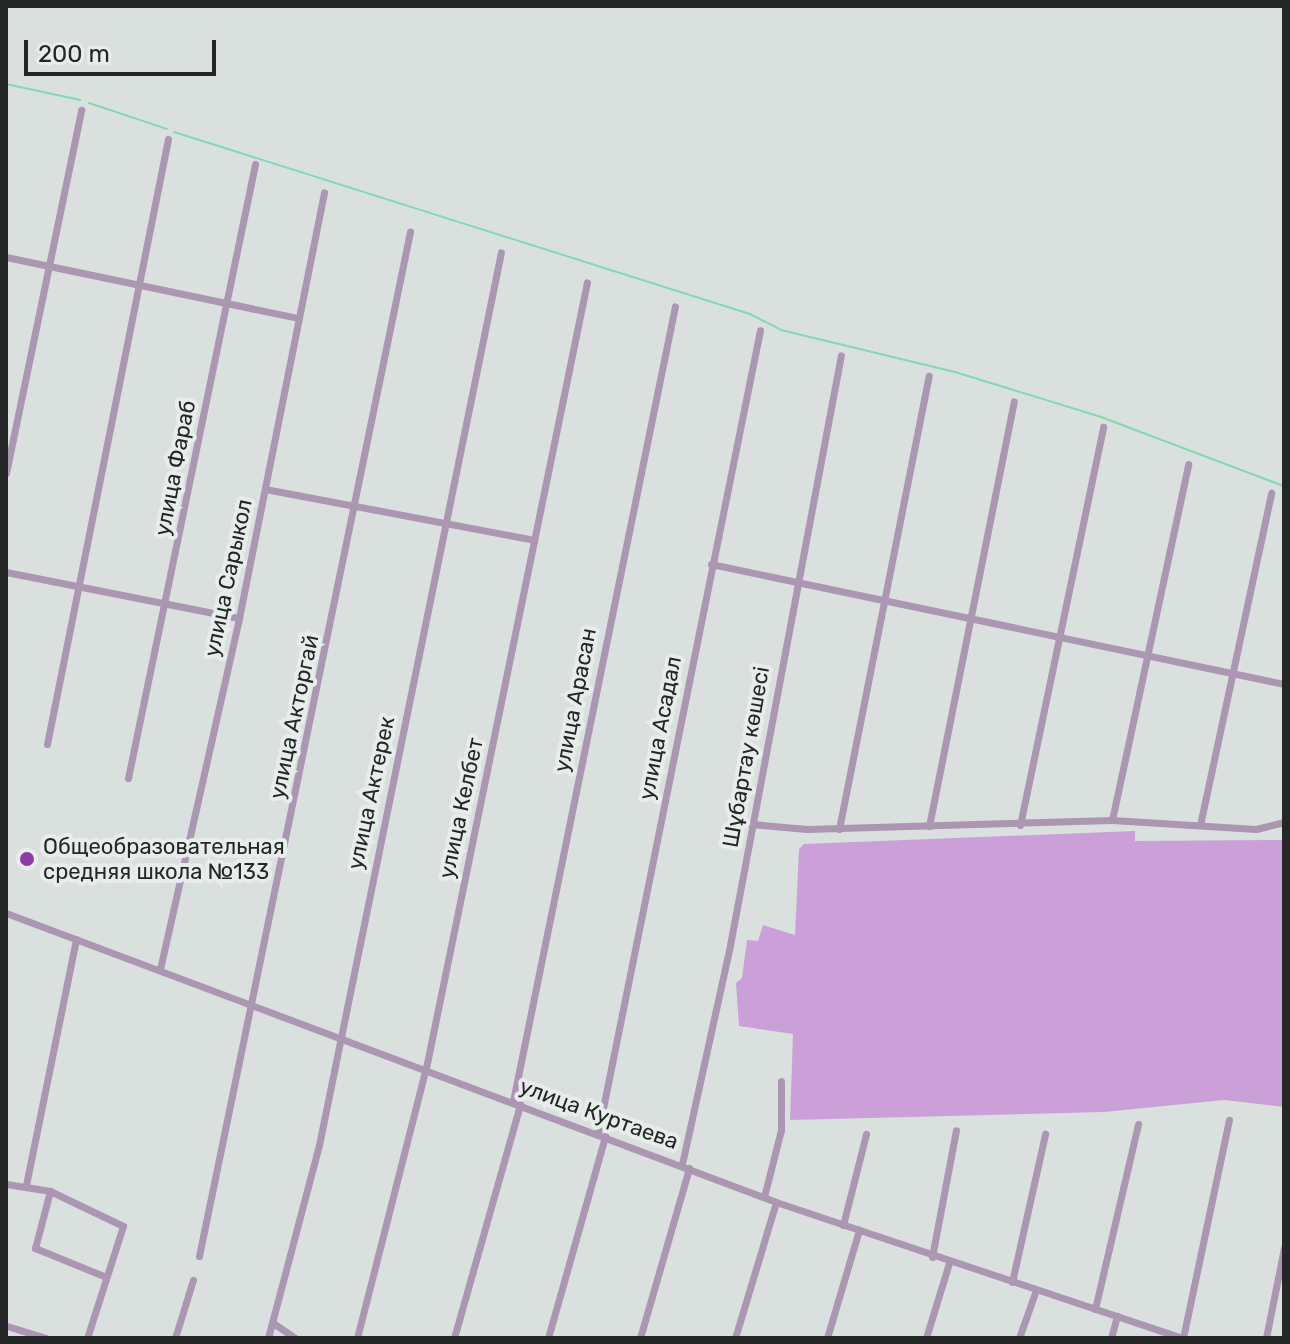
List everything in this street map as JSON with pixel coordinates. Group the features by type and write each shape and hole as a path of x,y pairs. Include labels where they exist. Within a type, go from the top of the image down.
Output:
{"street":[{"path":"6,473 81,110"},
{"path":"47,744 168,139"},
{"name":"улица Фараб","path":"128,778 255,164"},
{"name":"улица Сарыкол","path":"160,969 239,618 324,192"},
{"name":"улица Акторгай","path":"199,1256 356,507 410,232"},
{"name":"улица Актерек","path":"268,1338 319,1145 501,252"},
{"path":"6,257 299,318"},
{"name":"улица Келбет","path":"357,1338 426,1068 587,282"},
{"name":"улица Арасан","path":"454,1338 516,1103 675,306"},
{"name":"улица Асадал","path":"548,1338 602,1134 711,564 760,330"},
{"name":"Шұбартау көшесі","path":"640,1338 686,1166 841,355"},
{"path":"839,829 929,376"},
{"path":"929,826 1014,401"},
{"path":"1020,825 1103,427"},
{"path":"1112,820 1188,464"},
{"path":"265,489 534,540"},
{"path":"1200,825 1271,493"},
{"path":"711,564 1284,684"},
{"path":"6,572 239,618"},
{"path":"751,824 839,829 1112,820 1256,829 1284,822"},
{"name":"улица Куртаева","path":"6,913 253,1003 776,1202 949,1263 1183,1338"},
{"path":"26,1185 76,939"},
{"path":"764,1197 781,1130 781,1081"},
{"path":"1183,1338 1229,1120"},
{"path":"1095,1309 1138,1124"},
{"path":"932,1257 956,1130"},
{"path":"843,1225 866,1134"},
{"path":"1012,1282 1045,1134"},
{"path":"6,1184 50,1191 123,1226 87,1338"},
{"path":"50,1191 35,1248 106,1277"},
{"path":"735,1338 776,1202"},
{"path":"827,1338 859,1230"},
{"path":"1266,1338 1284,1248"},
{"path":"926,1338 949,1263"},
{"path":"175,1338 193,1280"},
{"path":"1019,1338 1036,1290"},
{"path":"1111,1338 1117,1316"},
{"path":"273,1323 295,1338"},
{"path":"7,1326 46,1338"}],"shaded area":[{"path":"1135,831 1135,841 1284,840 1284,1107 1224,1100 1104,1112 790,1120 793,1034 739,1026 736,983 742,978 747,940 758,941 763,925 795,935 799,849 804,844"}],"waterway":[{"path":"6,84 80,100"},
{"path":"89,103 167,129"},
{"path":"174,132 750,314 781,330 955,372 1101,417 1284,486"}],"place":[{"name":"Общеобразовательная средняя школа №133","path":"27,859"}]}
